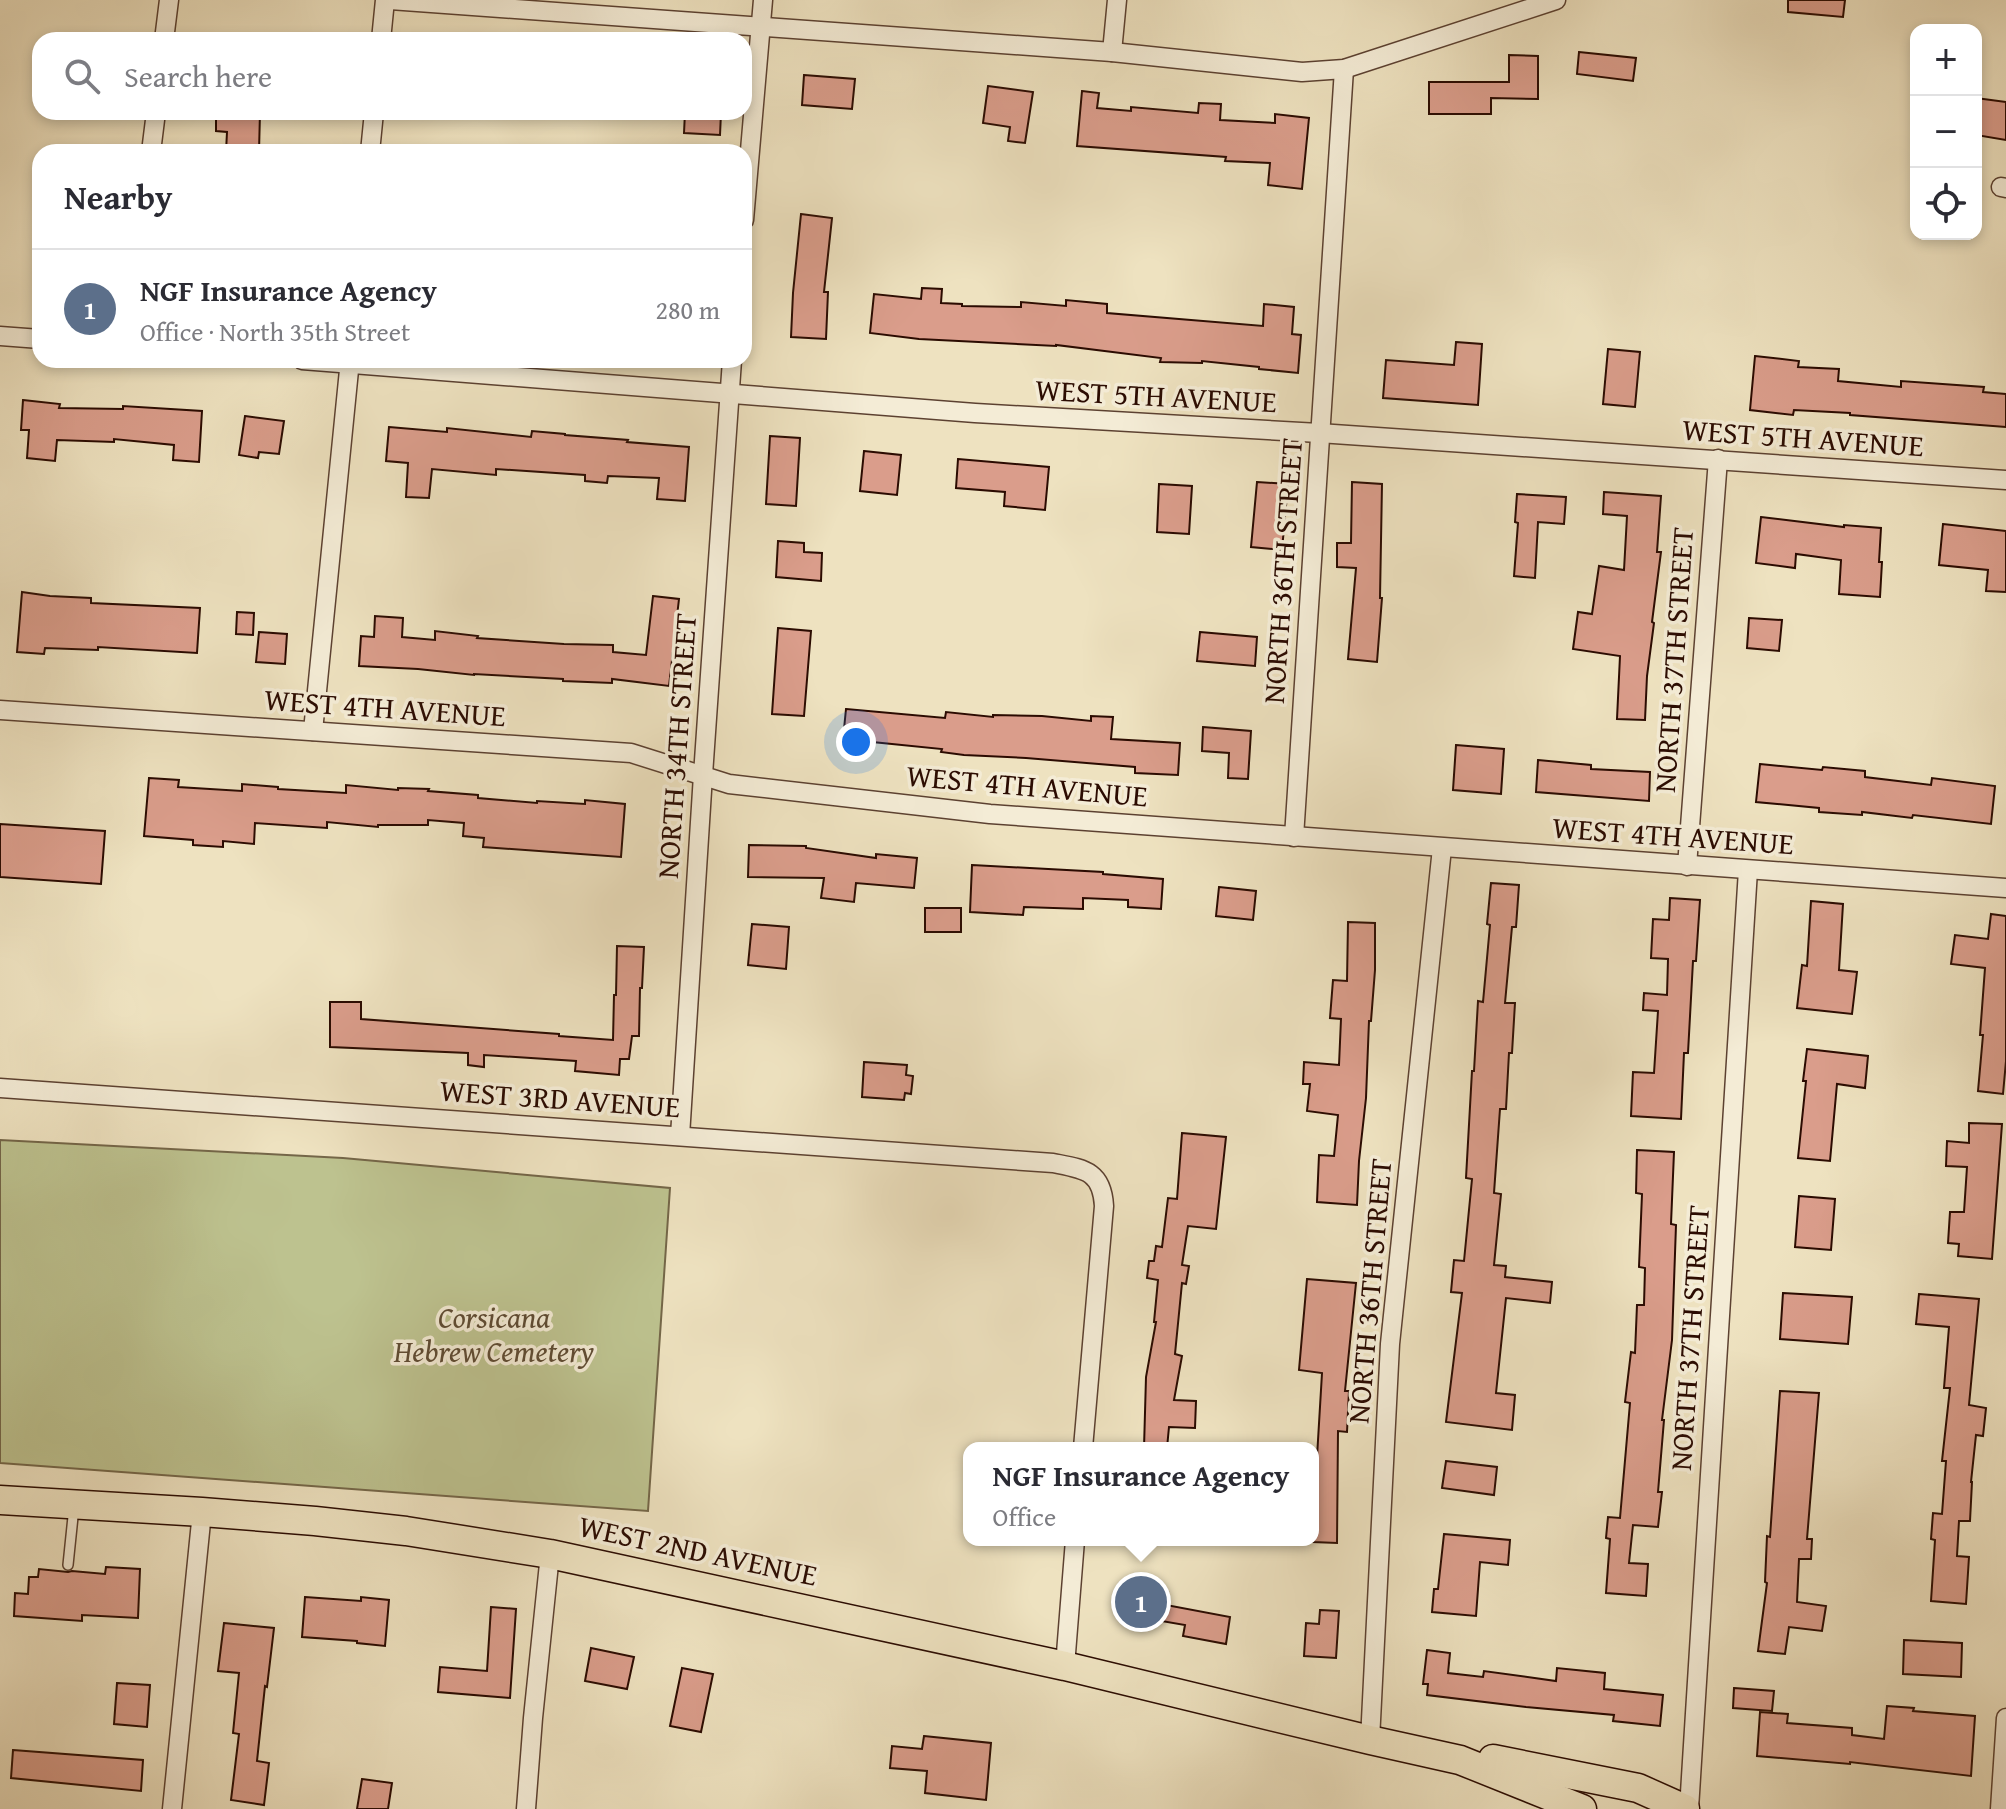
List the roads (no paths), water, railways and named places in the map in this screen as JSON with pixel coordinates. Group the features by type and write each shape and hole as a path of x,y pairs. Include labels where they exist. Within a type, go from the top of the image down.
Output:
{"main road":[{"name":"WEST 2ND AVENUE","path":"0,1500 202,1512 406,1531 550,1554 1065,1666 1460,1760"},
{"path":"1460,1760 1494,1759 1638,1788 1687,1809"},
{"path":"1460,1760 1582,1809"}],"street":[{"path":"165,32 169,0"},
{"path":"382,32 387,0 468,3 1112,52 1302,72 1344,69 1556,0"},
{"path":"751,144 763,0"},
{"path":"1112,52 1117,0"},
{"name":"NORTH 36TH STREET","path":"1294,837 1344,69"},
{"path":"152,144 155,120"},
{"path":"371,144 373,120"},
{"path":"0,336 32,338"},
{"path":"313,731 348,368"},
{"name":"WEST 5TH AVENUE","path":"420,368 975,413 2006,480"},
{"name":"NORTH 34TH STREET","path":"680,1136 731,368"},
{"name":"NORTH 37TH STREET","path":"1687,866 1718,459"},
{"name":"WEST 4TH AVENUE","path":"0,710 631,753 729,784 974,812 2006,888"},
{"name":"NORTH 36TH STREET","path":"1370,1740 1390,1344 1442,848"},
{"name":"NORTH 37TH STREET","path":"1687,1809 1748,870"},
{"name":"WEST 3RD AVENUE","path":"0,1088 1053,1163 1084,1169 1095,1176 1103,1192 1104,1206 1084,1442"},
{"path":"172,1809 202,1512"},
{"path":"1065,1666 1075,1546"},
{"path":"526,1809 550,1554"},
{"path":"2000,1809 2006,1718"}],"lane":[{"path":"68,1565 75,1504"}],"place":[{"name":"NGF Insurance Agency","path":"1141,1602"}],"park label":[{"name":"Corsicana Hebrew Cemetery","path":"494,1335"}]}
